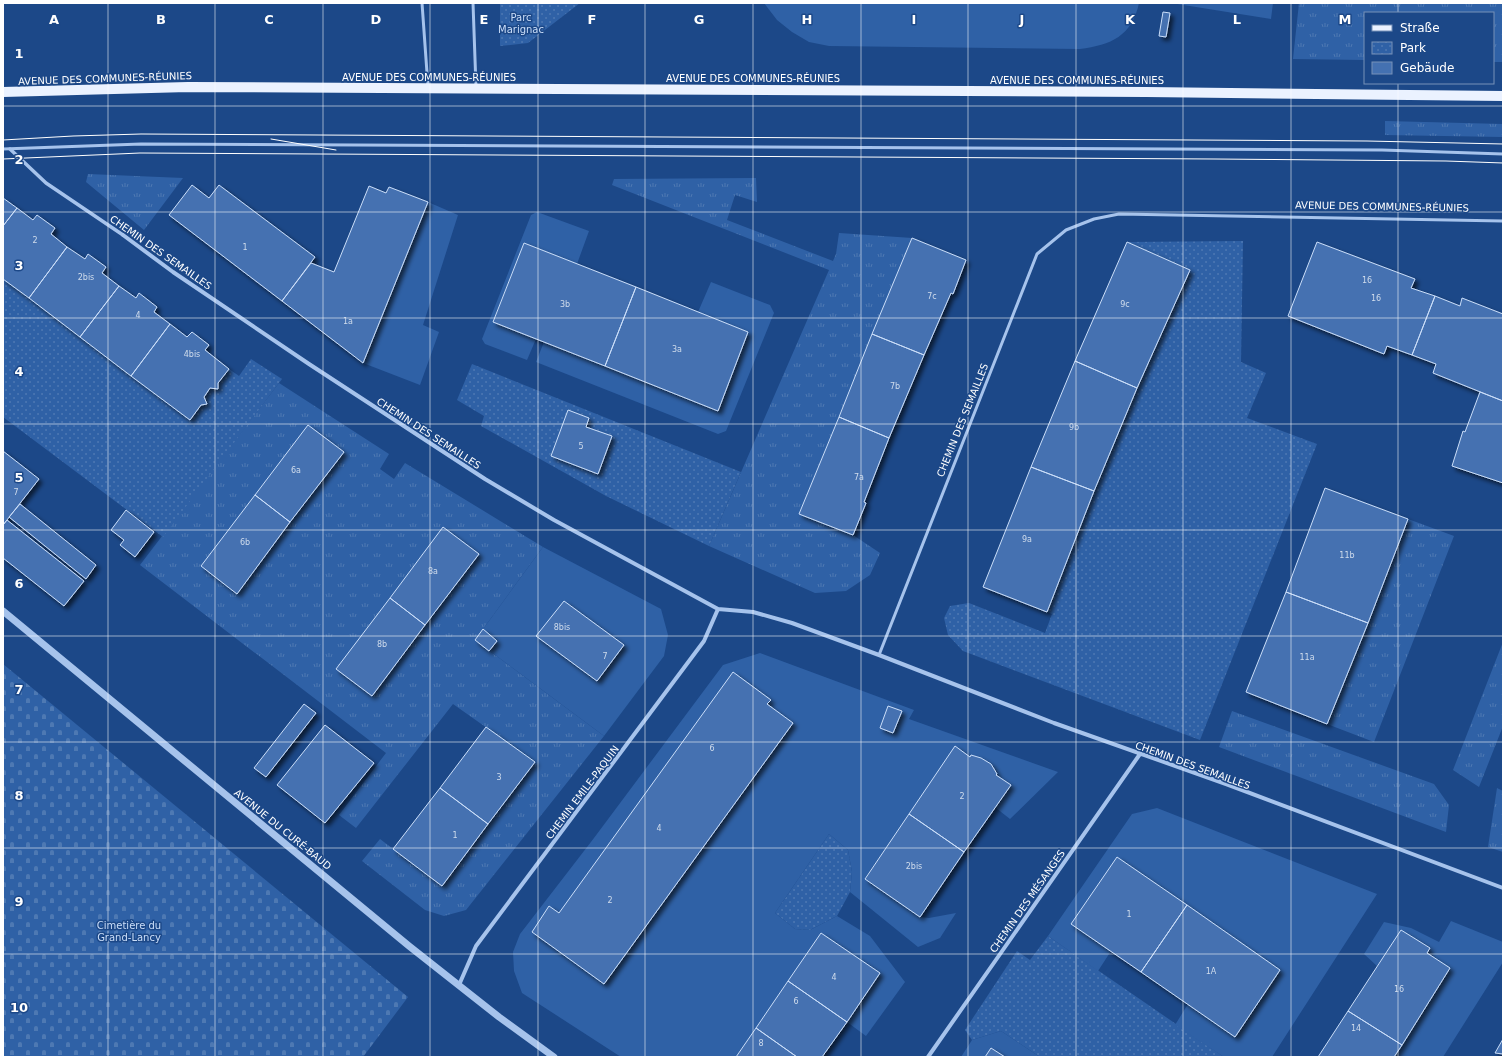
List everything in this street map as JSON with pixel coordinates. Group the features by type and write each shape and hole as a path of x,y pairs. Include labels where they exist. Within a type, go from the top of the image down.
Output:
{"main road":[{"name":"AVENUE DES COMMUNES-RÉUNIES","path":"3,92 188,87 1154,92 1503,96"}],"street":[{"name":"CHEMIN DES SEMAILLES","path":"10,149 46,183 173,272 309,364 485,479 554,520 718,609 753,612 792,623 1054,723 1240,790 1503,888"},
{"name":"CHEMIN EMILE-PAQUIN","path":"459,985 476,946 704,641 718,609"},
{"name":"AVENUE DU CURÉ-BAUD","path":"3,611 409,946 499,1017 554,1057"},
{"name":"CHEMIN DES MÉSANGES","path":"928,1057 1140,754"}],"lane":[{"path":"422,3 428,88"},
{"path":"473,3 476,89"},
{"path":"3,149 141,144 1382,150 1503,154"},
{"name":"AVENUE DES COMMUNES-RÉUNIES","path":"1094,219 1119,214 1503,221"},
{"name":"CHEMIN DES SEMAILLES","path":"878,655 1037,254 1066,230 1094,219"}],"green space":[{"name":"Parc Marignac","path":"500,3 580,3 528,43 500,46"},
{"path":"764,3 1139,3 1131,24 1118,37 1101,45 1080,49 829,46 809,42 792,32 777,20"},
{"path":"1171,3 1273,3 1271,19"},
{"path":"1299,3 1503,3 1503,62 1494,62 1494,12 1364,12 1364,60 1293,59"},
{"path":"1385,121 1503,124 1503,137 1385,135"},
{"path":"88,174 183,178 144,230 86,182"},
{"path":"756,178 757,202 735,195 727,220 833,261 836,254 839,233 912,238 799,514 853,535 880,553 870,575 846,591 815,593 709,546 829,270 612,185 614,179"},
{"path":"428,202 458,215 423,325 439,332 420,385 363,363"},
{"path":"537,212 589,231 577,264 524,243 493,321 536,339 527,360 485,344 482,339 531,215"},
{"path":"1243,241 1241,362 1266,373 1247,418 1317,444 1200,740 963,651 948,635 944,618 950,606 969,603 1045,633 1052,614 1047,612 1094,491 1137,388 1190,270 1127,242"},
{"path":"3,279 190,420 201,405 207,404 204,397 210,388 218,389 218,383 229,369 239,376 251,359 282,379 163,537 3,417"},
{"path":"711,282 770,305 774,313 726,431 718,434 536,362 544,342 717,411 748,332 698,312"},
{"path":"472,364 741,472 709,546 606,496 481,426 484,416 457,400"},
{"path":"279,383 389,454 380,469 394,479 405,463 543,547 475,640 604,736 466,910 444,916 425,910 362,861 380,839 442,886 535,762 453,704 356,828 339,815 386,753 140,565"},
{"path":"1408,519 1454,536 1374,742 1327,724"},
{"path":"543,547 661,609 668,635 664,656 604,736 475,640"},
{"path":"1503,642 1503,726 1479,787 1453,770"},
{"path":"760,653 914,710 909,719 1058,772 1010,819 996,808 1011,785 996,775 997,774 989,764 971,755 970,757 955,747 865,878 920,917 929,918 956,913 940,938 918,947 850,892 852,872 848,850 829,834 775,913 795,929 810,930 837,916 870,936 905,982 866,1036 847,1022 879,973 821,933 736,1057 621,1057 522,993 514,971 513,952 520,934 594,838 723,665"},
{"name":"Cimetière du Grand-Lancy","path":"3,664 408,997 363,1057 3,1057"},
{"path":"1232,711 1434,784 1449,805 1446,832 1219,747"},
{"path":"1497,788 1503,791 1503,852 1488,847"},
{"path":"1157,808 1377,894 1272,1057 1224,1057 1175,1025 1188,1004 1235,1037 1280,970 1117,857 1071,924 1111,951 1098,971 1048,936 1132,814"},
{"path":"829,834 848,850 852,872 850,892 837,916 810,930 795,929 775,913"},
{"path":"1451,921 1503,942 1503,962 1443,1057 1394,1057 1450,968 1427,953 1430,947 1401,930 1377,966 1364,954 1384,922 1411,928 1439,942"},
{"path":"1048,936 1224,1057 1040,1057 1001,1031 972,1040 965,1030 1017,951 1030,960"},
{"path":"1001,1031 1040,1057 1005,1057 992,1048 985,1057 961,1057 972,1040"}],"building":[{"path":"1163,12 1170,13 1166,37 1159,36"},
{"path":"192,185 209,198 219,185 315,257 282,301 169,215"},
{"path":"369,186 386,193 389,187 428,202 363,363 282,301 311,263 334,272"},
{"path":"3,198 17,208 3,226"},
{"path":"17,208 33,220 37,215 55,228 51,234 67,247 29,298 3,279 3,226"},
{"path":"912,238 966,260 953,294 951,293 924,355 872,334"},
{"path":"1127,242 1190,270 1137,388 1075,361"},
{"path":"1317,242 1415,279 1411,288 1435,296 1412,355 1387,346 1384,354 1288,316"},
{"path":"524,243 636,287 605,366 493,322"},
{"path":"67,247 85,259 88,254 106,267 102,273 119,286 80,337 29,298"},
{"path":"119,286 136,298 139,293 157,307 154,312 170,324 131,376 80,337"},
{"path":"636,287 748,332 718,411 605,366"},
{"path":"1435,296 1460,306 1462,298 1503,314 1503,401 1433,373 1436,364 1412,355"},
{"path":"170,324 187,337 192,332 209,345 205,350 229,369 218,383 218,389 210,388 204,397 207,404 201,405 190,420 131,376"},
{"path":"872,334 924,355 889,438 839,417"},
{"path":"1075,361 1137,388 1094,491 1031,467"},
{"path":"1480,392 1503,401 1503,483 1452,466 1463,431 1465,432"},
{"path":"568,410 589,418 586,427 612,436 598,474 551,456"},
{"path":"839,417 889,438 853,535 799,514"},
{"path":"308,425 344,452 290,522 255,495"},
{"path":"3,451 39,479 3,525"},
{"path":"1031,467 1094,491 1047,612 983,587"},
{"path":"1325,488 1408,519 1368,623 1286,592"},
{"path":"255,495 290,522 237,594 201,566"},
{"path":"20,504 96,565 86,579 9,517"},
{"path":"126,510 154,532 135,557 120,545 124,540 111,530"},
{"path":"7,520 84,581 64,606 3,558 3,525"},
{"path":"443,527 479,554 425,625 390,598"},
{"path":"1286,592 1368,623 1327,724 1246,692"},
{"path":"390,598 425,625 372,696 336,669"},
{"path":"564,601 624,645 597,681 536,636"},
{"path":"483,629 497,641 489,651 475,640"},
{"path":"733,672 771,700 767,704 793,723 604,984 532,932 549,906 559,913"},
{"path":"304,704 316,713 266,777 254,768"},
{"path":"888,706 902,711 893,733 880,728"},
{"path":"325,725 374,763 325,823 277,785"},
{"path":"486,727 535,762 488,824 440,788"},
{"path":"955,746 970,757 971,755 981,758 991,764 997,774 996,775 1011,785 964,852 909,814"},
{"path":"440,788 488,824 442,886 393,849"},
{"path":"909,814 964,852 920,917 865,879"},
{"path":"1117,857 1187,905 1141,972 1071,924"},
{"path":"1187,905 1280,970 1235,1037 1141,972"},
{"path":"1401,930 1430,948 1427,953 1450,968 1402,1045 1348,1011"},
{"path":"821,933 880,973 847,1022 788,981"},
{"path":"788,981 847,1022 822,1057 797,1057 756,1028"},
{"path":"1348,1011 1402,1045 1394,1057 1318,1057"},
{"path":"756,1028 797,1057 736,1057"},
{"path":"1503,1039 1503,1054 1495,1053"},
{"path":"991,1048 1005,1057 985,1057"}],"tram line":[{"path":"3,140 141,134 1367,141 1503,144"},
{"path":"271,139 336,150"},
{"path":"3,159 140,153 1215,159 1446,161 1503,163"}]}
